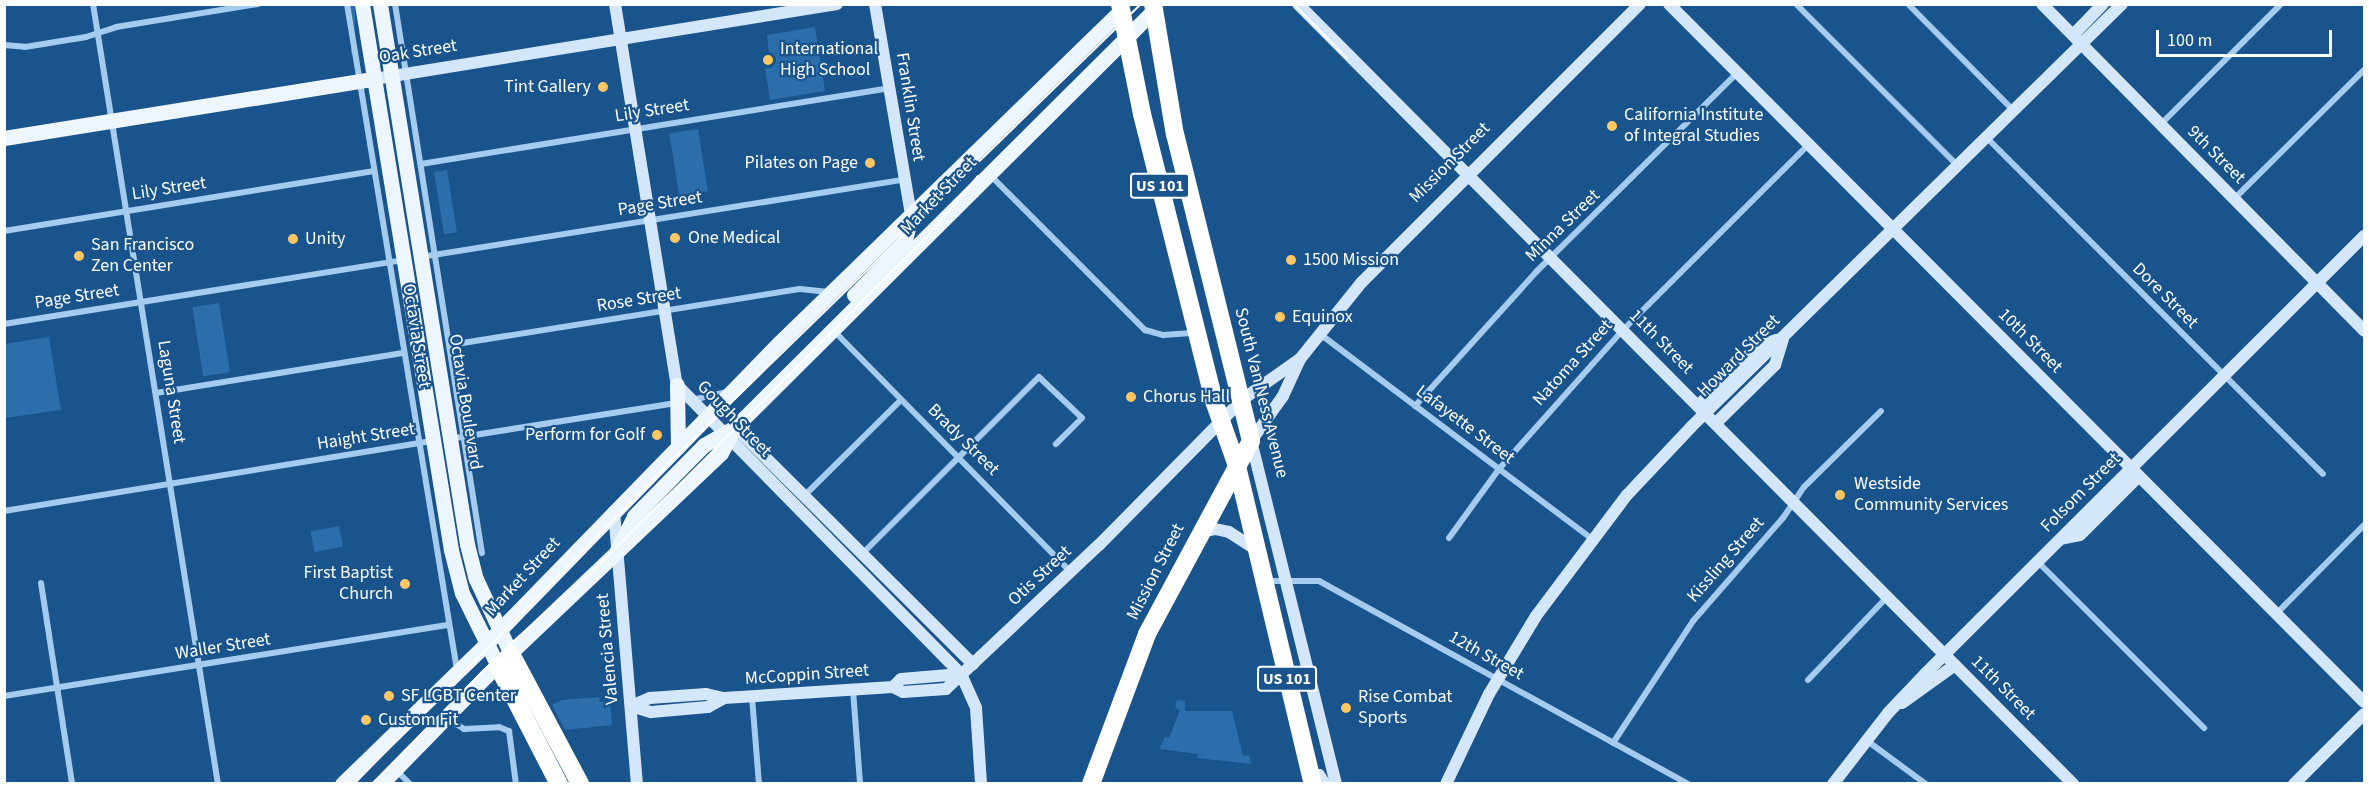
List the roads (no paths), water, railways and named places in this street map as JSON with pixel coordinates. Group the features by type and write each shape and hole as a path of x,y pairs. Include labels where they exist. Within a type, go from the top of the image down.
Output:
{"highway":[{"name":"US 101","path":"1123,6 1126,39 1196,332 1221,423 1237,466 1316,781"},
{"name":"South Van Ness Avenue","path":"1156,6 1175,135 1243,399 1251,441"},
{"name":"Mission Street","path":"1091,783 1147,634 1251,441"},
{"name":"Octavia Boulevard","path":"504,660 571,781"}],"main road":[{"name":"Octavia Boulevard","path":"362,4 367,80 425,443 455,570 486,644 504,660"},
{"name":"Octavia Boulevard","path":"380,4 399,75 457,438 476,579 499,630 504,660"},
{"name":"Gough Street","path":"615,4 677,385"},
{"name":"Oak Street","path":"4,138 837,4"},
{"name":"Franklin Street","path":"875,4 911,215"},
{"name":"11th Street","path":"1298,4 2073,783"},
{"name":"Mission Street","path":"1251,441 1283,396 1300,359 1381,261 1640,4"},
{"name":"10th Street","path":"1669,4 2364,702"},
{"name":"9th Street","path":"2042,4 2364,331"},
{"path":"2073,35 2103,4"},
{"name":"Howard Street","path":"1446,783 1497,679 1536,615 1592,539 1648,471 1702,409 1783,338 2122,4"},
{"name":"Market Street","path":"351,783 368,762 486,644 732,390 1123,6"},
{"name":"Market Street","path":"733,429 988,173 1126,39 1156,6"},
{"name":"Market Street","path":"381,783 617,550 646,527 721,453 733,429 758,390 904,244 911,215"},
{"name":"Folsom Street","path":"1833,783 1892,709 1944,655 2038,561 2135,472 2224,376 2364,236"},
{"name":"Market Street","path":"707,418 736,398 782,353 818,307"},
{"path":"1716,423 1775,364 1783,338"},
{"name":"Mission Street","path":"1221,423 1243,399 1300,359"},
{"path":"677,385 684,402 678,447"},
{"name":"Gough Street","path":"684,402 707,418 733,429 973,664"},
{"name":"Otis Street","path":"961,674 1071,572 1221,423"},
{"name":"Gough Street","path":"733,429 794,506 961,674"},
{"name":"South Van Ness Avenue","path":"1251,441 1336,783"},
{"name":"Valencia Street","path":"614,511 637,783"},
{"path":"1200,532 1215,529 1229,532 1257,550"},
{"path":"476,579 482,554"},
{"path":"1892,709 1955,665"},
{"path":"961,674 976,708 981,783"},
{"name":"McCoppin Street","path":"631,706 650,698 706,694 724,698 893,687 903,692 946,689 961,674"},
{"path":"2294,783 2364,714"},
{"name":"Market Street","path":"342,783 368,762"}],"street":[{"name":"Laguna Street","path":"93,4 218,783"},
{"path":"4,45 25,47 258,4"},
{"name":"Octavia Street","path":"347,4 367,80 374,171 396,261 403,353 425,443 447,625 457,672"},
{"name":"Octavia Street","path":"395,4 399,75 421,164 428,256 450,345 457,438 482,554"},
{"path":"1796,4 1958,167"},
{"path":"1908,4 2014,111"},
{"path":"2161,124 2281,4"},
{"path":"2234,199 2364,70"},
{"name":"Minna Street","path":"1415,406 1551,258 1737,73"},
{"name":"Lily Street","path":"421,164 888,88"},
{"name":"Dore Street","path":"1987,138 2323,474"},
{"name":"Natoma Street","path":"1449,538 1499,469 1623,330 1809,144"},
{"name":"Lily Street","path":"4,231 374,171"},
{"path":"988,173 1145,330 1163,335 1196,332"},
{"name":"Page Street","path":"428,256 904,180"},
{"name":"Page Street","path":"4,324 396,261"},
{"name":"Rose Street","path":"450,345 800,289 832,293"},
{"name":"Brady Street","path":"833,330 1071,572"},
{"name":"Lafayette Street","path":"1320,334 1592,539"},
{"path":"156,393 403,353"},
{"path":"861,554 1039,377 1082,418 1056,444"},
{"name":"Haight Street","path":"4,511 684,402 732,390"},
{"path":"794,506 901,400"},
{"name":"Kissling Street","path":"1613,742 1672,649 1794,503 1804,487 1881,411"},
{"path":"2276,614 2364,525"},
{"path":"2038,561 2204,728"},
{"name":"12th Street","path":"1264,581 1284,579 1319,581 1688,783"},
{"path":"41,583 72,783"},
{"path":"1808,680 1887,596"},
{"name":"Waller Street","path":"4,696 447,625"},
{"path":"853,690 860,783"},
{"path":"752,697 759,783"},
{"path":"446,718 464,729 499,727 509,731 516,783"},
{"path":"1866,740 1926,783"},
{"path":"395,769 410,783"}],"tram line":[{"path":"354,784 668,464 1141,4"},
{"path":"1294,4 1347,58"},
{"path":"372,784 507,647 588,576 925,239 978,176"}],"place":[{"name":"International High School","path":"768,60"},
{"name":"Tint Gallery","path":"603,87"},
{"name":"California Institute of Integral Studies","path":"1612,126"},
{"name":"Pilates on Page","path":"870,163"},
{"name":"One Medical","path":"675,238"},
{"name":"Unity","path":"293,239"},
{"name":"San Francisco Zen Center","path":"79,256"},
{"name":"1500 Mission","path":"1291,260"},
{"name":"Equinox","path":"1280,317"},
{"name":"Chorus Hall","path":"1131,397"},
{"name":"Perform for Golf","path":"657,435"},
{"name":"Westside Community Services","path":"1840,495"},
{"name":"First Baptist Church","path":"405,584"},
{"name":"SF LGBT Center","path":"389,696"},
{"name":"Rise Combat Sports","path":"1346,708"},
{"name":"Custom Fit","path":"366,720"}]}
